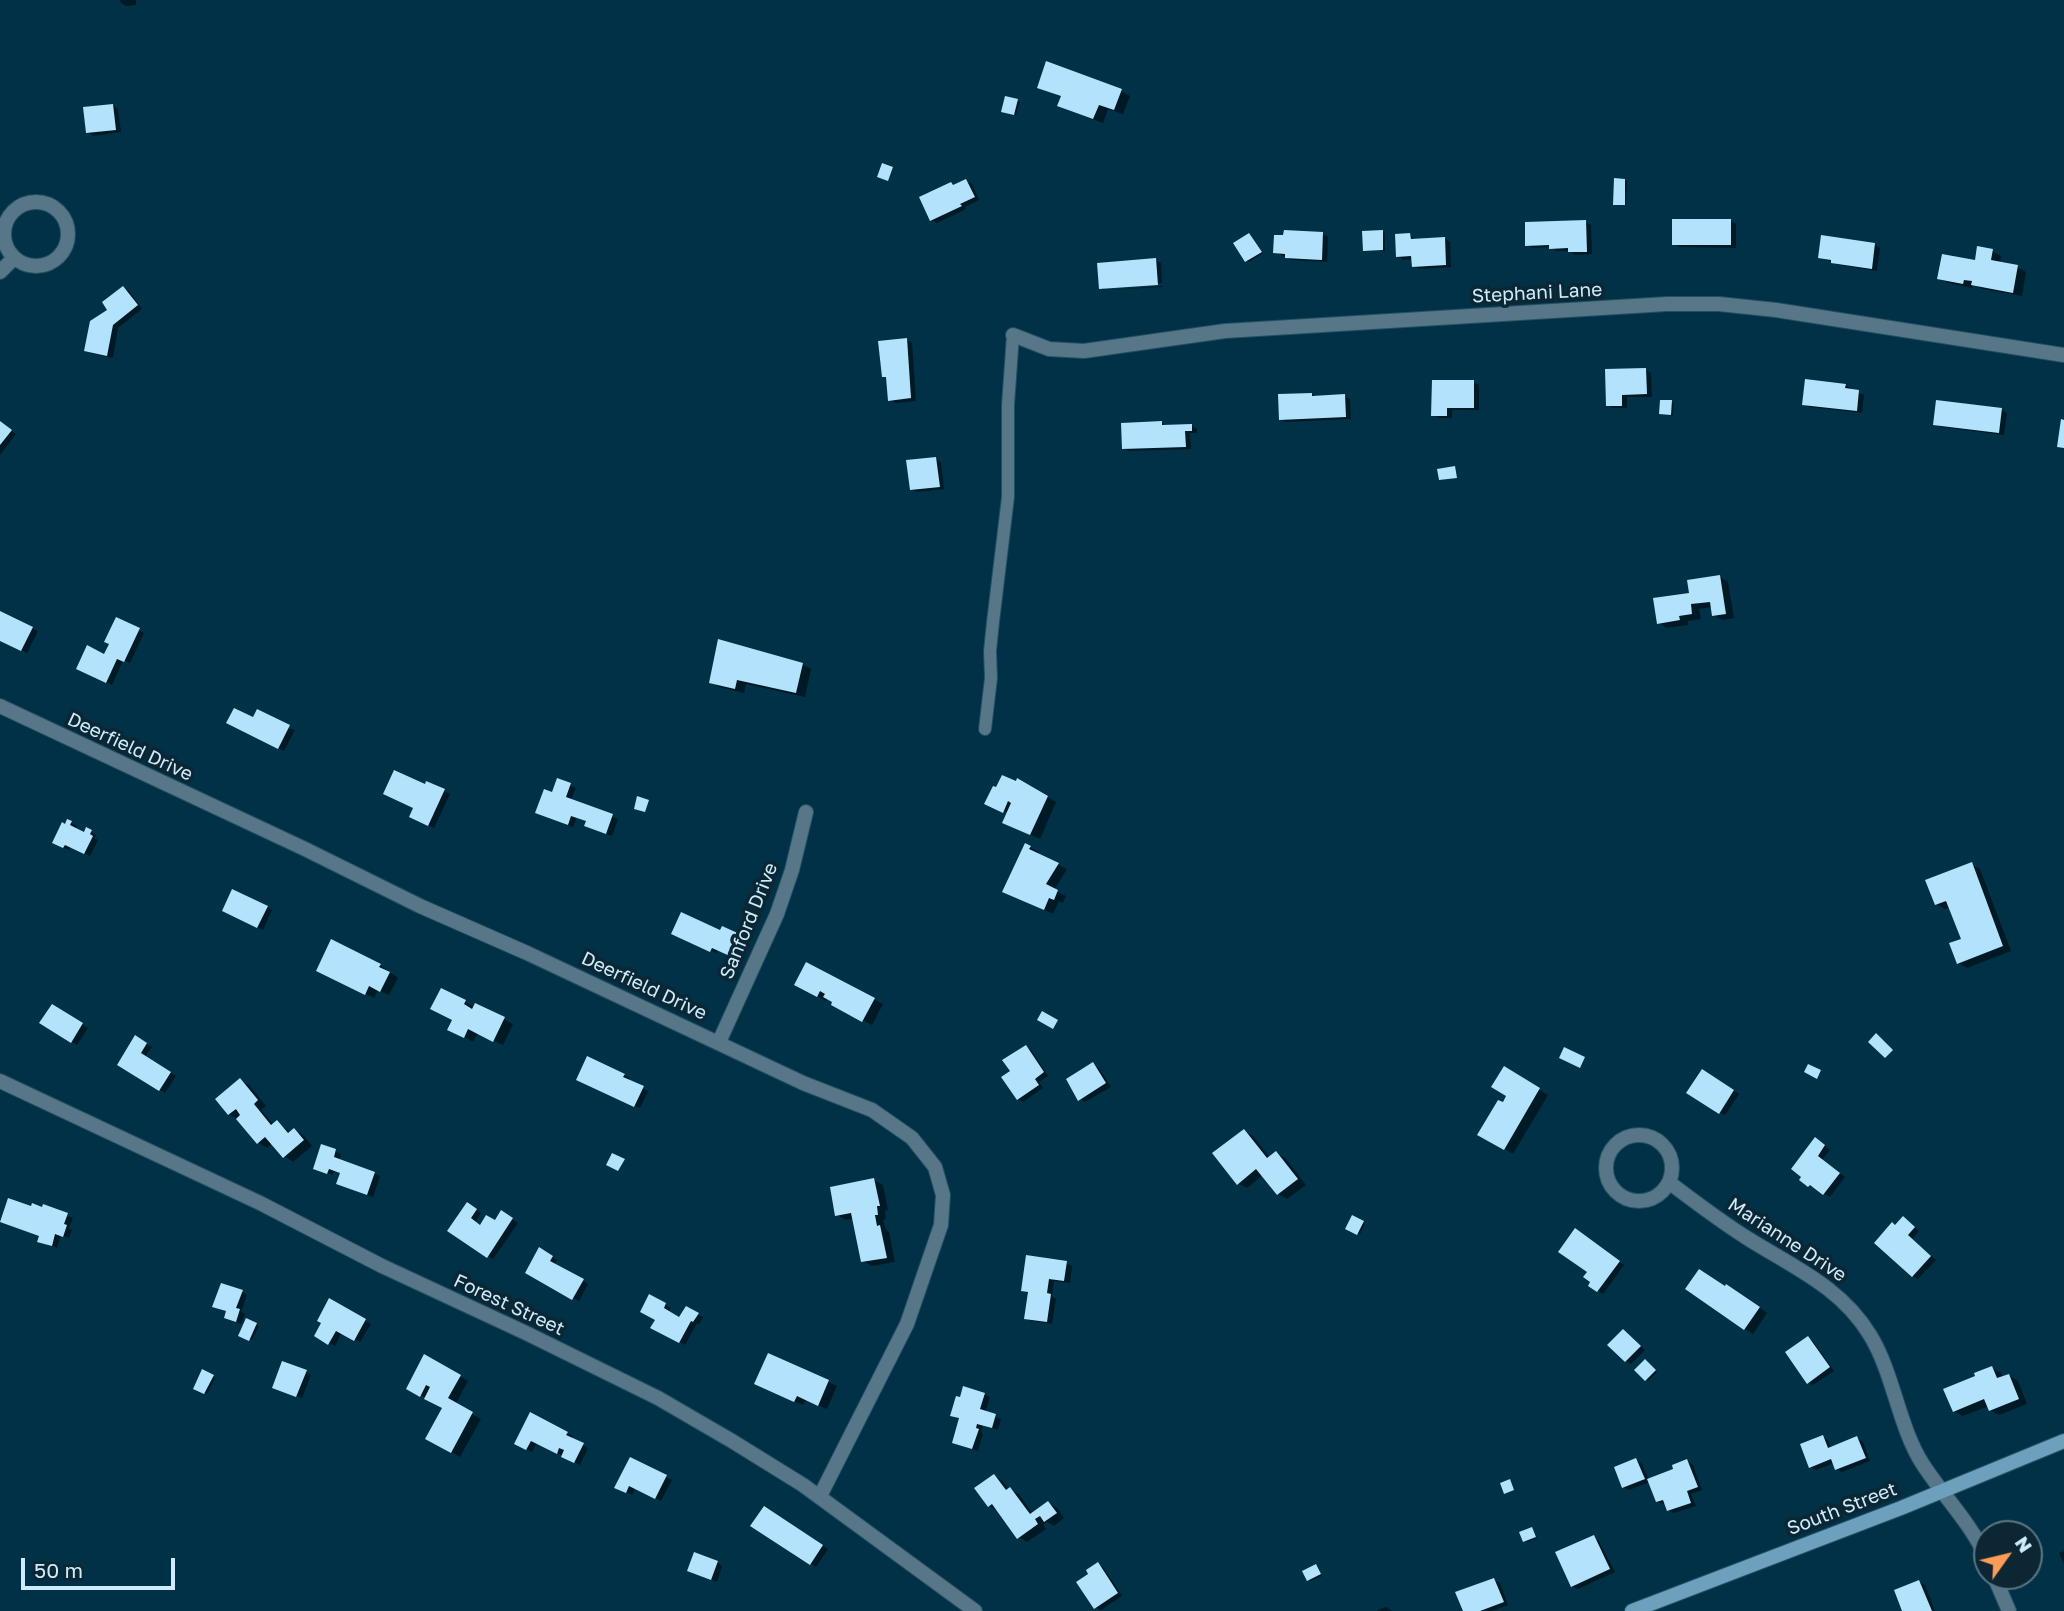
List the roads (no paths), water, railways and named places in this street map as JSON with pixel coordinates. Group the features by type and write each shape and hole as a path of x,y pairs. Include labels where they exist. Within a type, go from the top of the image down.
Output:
{"street":[{"path":"40,202 61,213 68,236 67,244 58,258 44,266 36,267 28,266 14,258 6,247 4,234 7,220 15,210 27,203 40,202"},
{"path":"0,272 14,258"},
{"name":"Stephani Lane","path":"1013,335 1049,349 1084,351 1225,331 1693,303 1776,310 2064,355"},
{"name":"Deerfield Drive","path":"0,706 420,906 785,1074 850,1100 886,1118 920,1147 935,1167 940,1180 943,1209 941,1225 911,1313 892,1356 820,1496"},
{"name":"Sanford Drive","path":"719,1042 777,914 792,870 806,811"},
{"name":"Forest Street","path":"0,1081 228,1188 382,1266 614,1376 723,1435 820,1496 975,1611"},
{"path":"1627,1136 1651,1136 1669,1152 1673,1167 1670,1183 1652,1199 1636,1201 1621,1195 1610,1184 1607,1176 1610,1152 1627,1136"},
{"name":"Marianne Drive","path":"1670,1183 1729,1226 1826,1285 1852,1308 1881,1356 1921,1461 1973,1532"},
{"name":"South Street","path":"1632,1611 1943,1491 2064,1441"},
{"path":"2000,1590 2009,1611"}],"lane":[{"path":"985,729 991,678 992,622 1009,497 1008,405 1013,335"}]}
